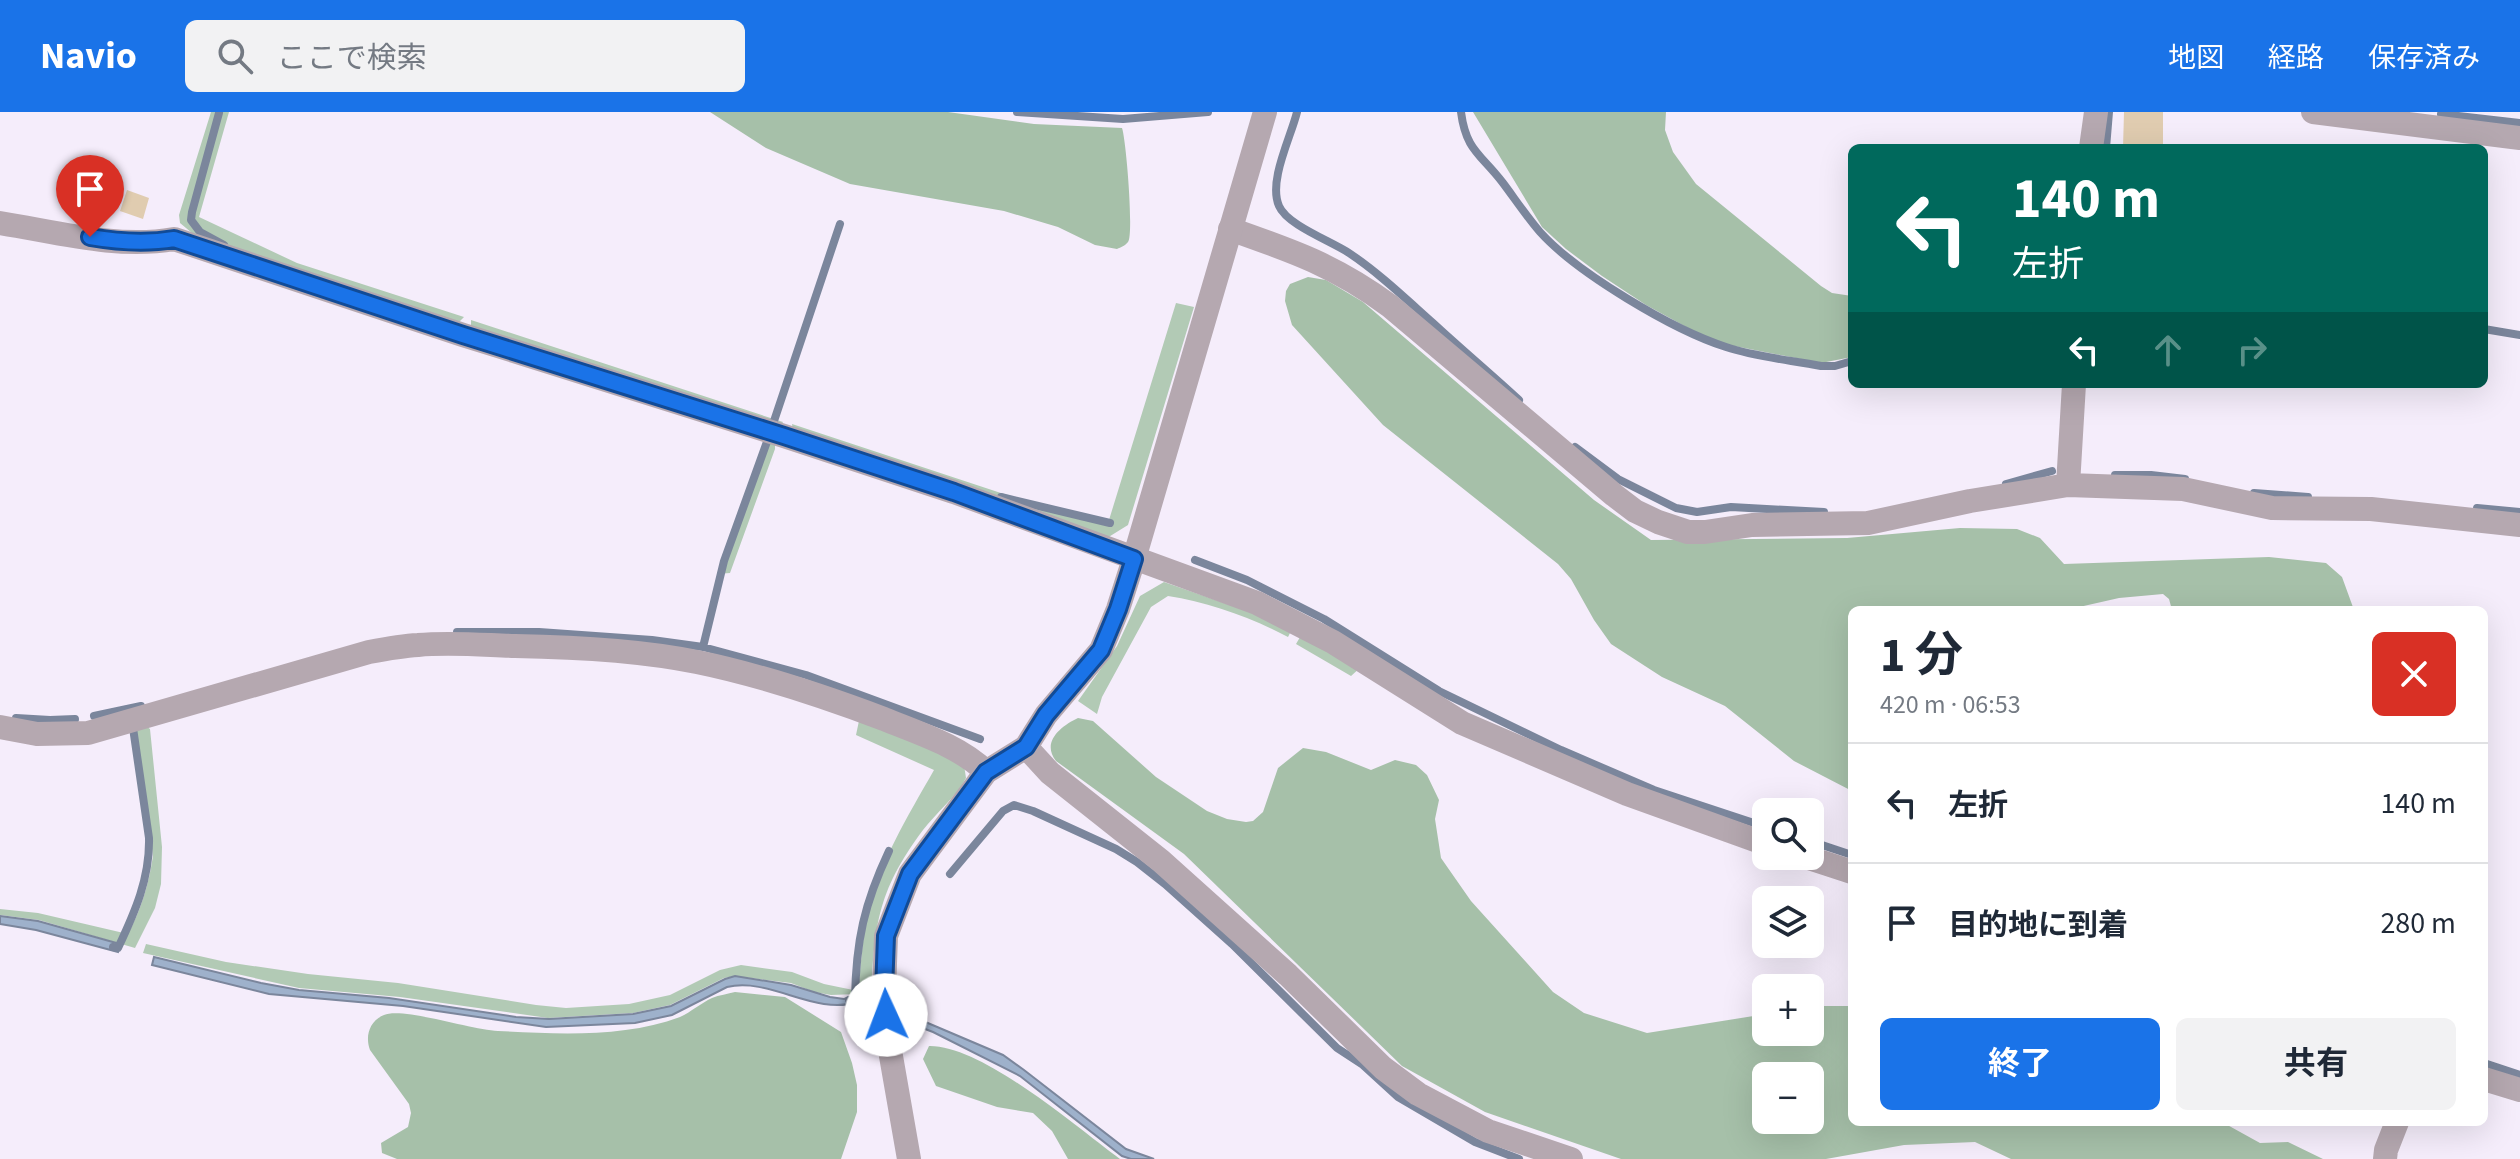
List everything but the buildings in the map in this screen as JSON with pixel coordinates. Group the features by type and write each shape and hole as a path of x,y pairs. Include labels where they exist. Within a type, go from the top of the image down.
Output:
{"street":[{"path":"909,1159 888,1039 884,991 886,936 910,874 986,772 1026,747 1046,715 1101,650 1134,559 1265,112"},
{"path":"2092,144 2096,112"},
{"path":"2313,112 2520,138"},
{"path":"0,223 120,242 174,239 911,478 1270,609 1333,642 1462,723 1627,794 1752,839"},
{"path":"1230,229 1305,255 1359,283 1614,495 1635,511 1678,530 1705,532 1752,525 1868,523 1970,501 2068,485 2183,489 2272,508 2371,509 2520,525"},
{"path":"2068,485 2074,388"},
{"path":"0,727 37,734 88,733 369,652 403,647 462,644 561,647 640,653 762,678 826,697 905,728 973,759 986,772"},
{"path":"1026,747 1050,773 1161,861 1288,975 1383,1068 1418,1094 1488,1131 1563,1158"},
{"path":"1824,863 1848,871"},
{"path":"2488,1080 2520,1090"},
{"path":"2385,1159 2395,1126"}],"green space":[{"path":"211,112 229,112 199,217 297,263 464,317 458,323 192,233 180,223 179,215"},
{"path":"710,112 948,112 1034,124 1122,128 1130,205 1128,242 1117,249 1095,245 1058,227 1004,211 850,184 766,148"},
{"path":"1473,112 1666,112 1665,130 1673,152 1696,184 1821,286 1832,293 1848,295 1848,358 1821,363 1729,345 1701,335 1602,276 1542,227"},
{"path":"1308,277 1326,280 1363,302 1594,500 1651,540 1847,538 1960,528 2017,529 2040,538 2064,564 2269,557 2326,563 2342,577 2353,606 2171,606 2163,594 2119,598 2084,606 1848,606 1848,789 1794,761 1725,706 1662,677 1611,644 1571,579 1558,564 1383,425 1292,325 1285,301 1290,284"},
{"path":"1176,303 1194,307 1128,525 1107,538 793,431 792,424 1010,496 1109,520"},
{"path":"471,320 783,422 779,429 471,329"},
{"path":"766,437 775,449 730,573 717,574"},
{"path":"1164,582 1293,627 1288,637 1230,612 1168,596 1151,607 1102,697 1097,714 1078,701 1117,646 1140,596"},
{"path":"1303,632 1361,667 1351,676 1296,644"},
{"path":"860,716 964,765 966,778 923,830 895,873 876,932 871,1004 858,999 857,994 831,995 791,983 735,976 724,978 670,1005 633,1013 548,1018 400,997 299,988 143,953 146,944 226,962 566,1008 629,1004 670,995 720,970 741,965 792,972 824,984 858,991 865,926 878,878 934,770 856,735"},
{"path":"1078,718 1093,721 1156,777 1207,811 1246,822 1253,821 1263,812 1278,768 1303,748 1326,752 1371,770 1395,760 1416,765 1427,775 1439,800 1435,819 1441,858 1471,901 1553,992 1584,1013 1647,1033 1752,1016 1752,1046 1824,1046 1824,1006 1848,1006 1848,1126 2229,1126 2260,1143 2288,1142 2323,1159 2011,1159 1975,1142 1904,1145 1826,1159 1621,1159 1485,1112 1402,1066 1184,854 1056,761 1051,747 1055,735"},
{"path":"136,726 150,729 162,847 161,884 155,908 135,948 39,920 0,915 0,909 38,913 128,934 144,896 153,856"},
{"path":"735,992 785,997 841,1032 857,1085 857,1112 841,1159 397,1159 382,1153 381,1143 408,1127 411,1113 409,1104 370,1050 368,1035 372,1025 384,1015 422,1016 486,1030 590,1033 659,1024 680,1017 712,998"},
{"path":"929,1046 951,1049 1001,1073 1054,1108 1120,1159 1068,1159 1052,1131 1033,1113 997,1107 936,1086 923,1059"}],"water":[{"path":"0,916 38,921 120,944 118,952 36,930 0,924"},
{"path":"154,957 299,990 389,998 516,1017 549,1019 633,1014 671,1006 735,976 791,985 830,997 844,999 856,995 858,1002 825,1004 743,985 727,987 672,1015 635,1023 546,1027 403,1006 269,994 152,965"},
{"path":"916,1018 1003,1055 1126,1149 1154,1159 1122,1156 1020,1076 917,1026"}],"waterway":[{"path":"1017,112 1123,119 1208,112"},
{"path":"1297,112 1276,184 1276,196 1284,213 1371,269 1519,400"},
{"path":"1461,112 1471,144 1540,232 1601,282 1680,328 1737,350 1821,366 1848,362"},
{"path":"2106,144 2109,112"},
{"path":"219,113 191,220 200,232 224,245"},
{"path":"2441,114 2520,123"},
{"path":"769,423 773,424 840,224"},
{"path":"2488,330 2520,335"},
{"path":"703,647 724,561 768,439"},
{"path":"1575,447 1618,479 1676,508 1697,512 1731,507 1824,512"},
{"path":"2006,484 2052,471"},
{"path":"2115,475 2185,479"},
{"path":"2254,493 2308,497"},
{"path":"1001,497 1110,523"},
{"path":"2477,508 2520,512"},
{"path":"1195,560 1247,580 1324,619 1439,691 1561,750 1654,790 1752,822"},
{"path":"457,632 539,632 703,647 806,675 980,739"},
{"path":"94,716 141,706"},
{"path":"16,718 75,719"},
{"path":"113,947 118,948 136,908 149,853 132,721"},
{"path":"950,874 1003,811 1014,805 1116,849 1165,884 1232,944 1337,1048 1363,1065 1398,1097 1475,1142 1519,1159"},
{"path":"1824,846 1848,854"},
{"path":"849,1000 855,999 857,959 868,906 889,851"},
{"path":"2488,1064 2520,1075"}],"route":[{"path":"90,237 120,242 174,239 954,492 1134,559 1101,650 1046,715 1026,747 986,772 910,874 886,936 886,1015"}]}
